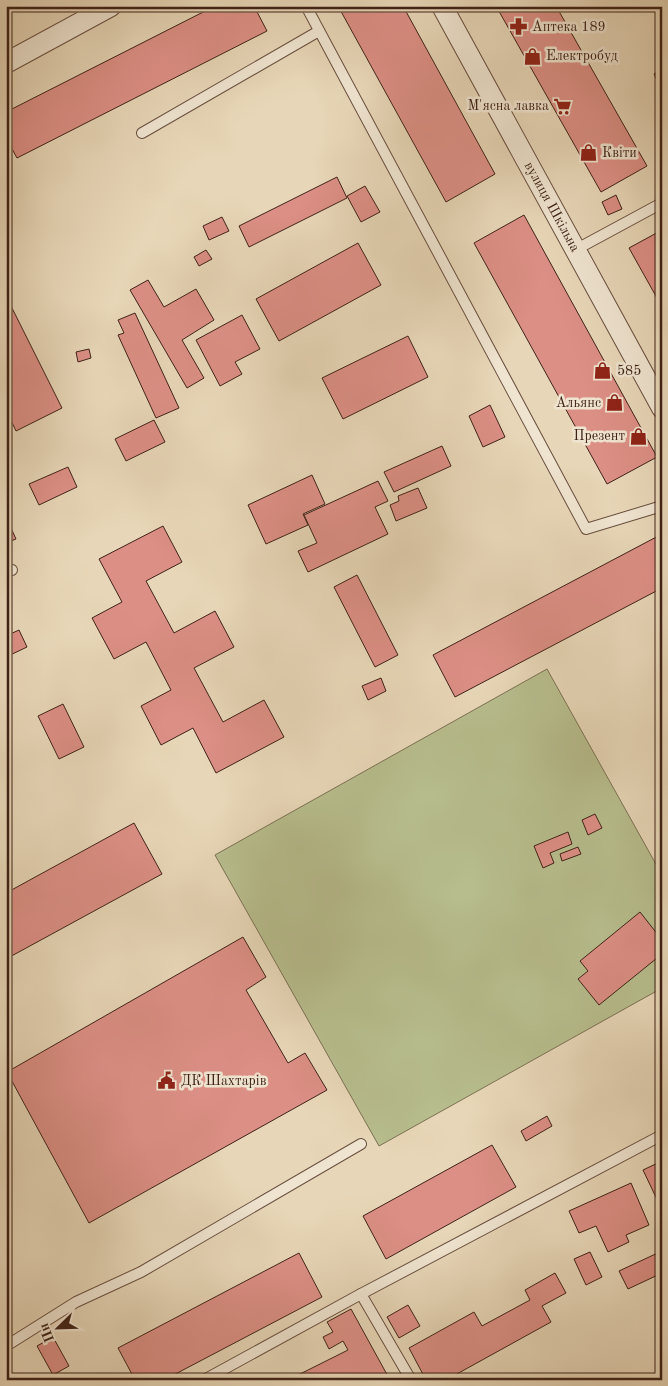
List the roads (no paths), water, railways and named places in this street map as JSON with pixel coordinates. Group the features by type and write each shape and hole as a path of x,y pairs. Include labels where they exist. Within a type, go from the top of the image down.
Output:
{"street":[{"path":"6,63 111,6"},
{"name":"вулиця Шкільна","path":"442,6 662,408"}],"lane":[{"path":"306,6 586,529 662,506"},
{"path":"142,133 319,31"},
{"path":"575,250 662,203"},
{"path":"204,1380 361,1294 662,1135"},
{"path":"6,1346 76,1302 141,1272 361,1144"},
{"path":"361,1294 412,1380"}],"place":[{"name":"Аптека 189","path":"518,27"},
{"name":"Електробуд","path":"532,56"},
{"name":"М'ясна лавка","path":"563,106"},
{"name":"Квіти","path":"588,153"},
{"name":"585","path":"603,371"},
{"name":"Альянс","path":"615,403"},
{"name":"Презент","path":"639,436"},
{"name":"ДК Шахтарів","path":"167,1081"}]}
